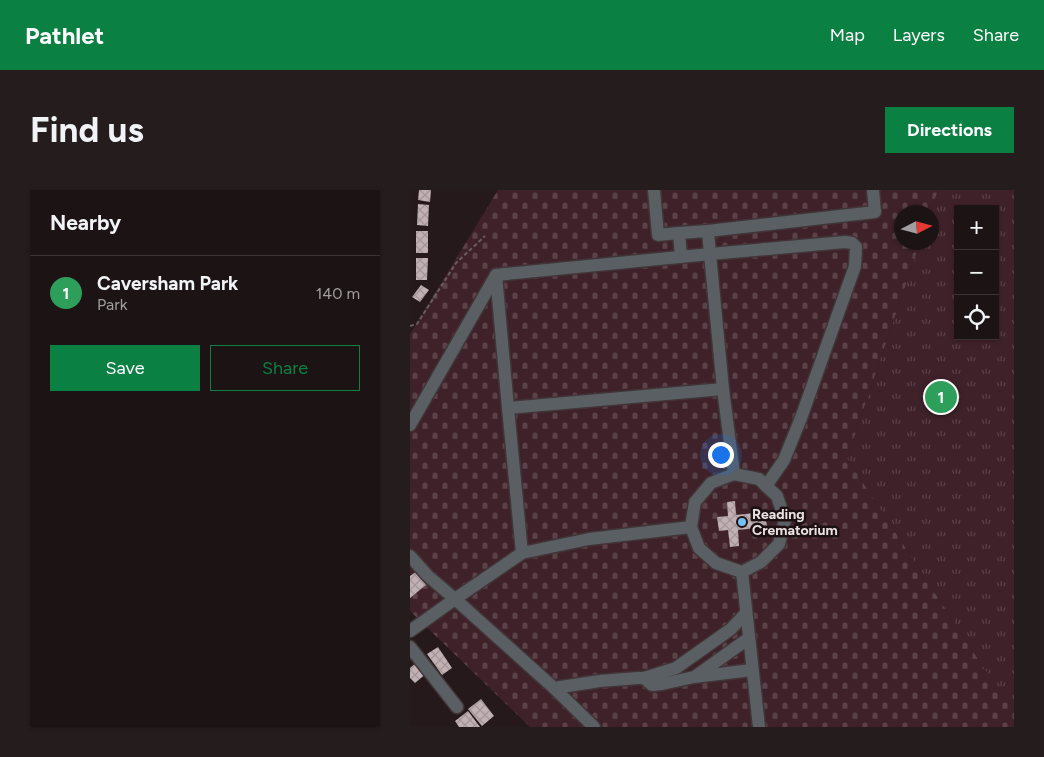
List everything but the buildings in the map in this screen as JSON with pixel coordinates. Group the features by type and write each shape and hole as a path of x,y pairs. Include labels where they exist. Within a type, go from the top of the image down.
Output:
{"street":[{"path":"654,190 658,235 875,212 873,190"},
{"path":"708,231 723,388 734,474"},
{"path":"679,233 681,257"},
{"path":"496,275 710,254 852,243 856,247 855,266 802,418 784,460 766,486"},
{"path":"496,275 522,553"},
{"path":"410,425 496,275"},
{"path":"508,408 723,388"},
{"path":"734,474 759,479 777,496 785,520 779,544 762,562 742,572 716,563 699,548 691,527 695,502 711,483 734,474"},
{"path":"410,631 522,553 589,539 691,527"},
{"path":"410,556 428,576 554,688 594,727"},
{"path":"742,572 759,727"},
{"path":"554,688 600,681 644,678 676,668 731,629 746,613"},
{"path":"694,677 749,638"},
{"path":"410,647 457,707"},
{"path":"644,678 652,685 694,677 752,670"}],"path":[{"path":"410,326 417,324 456,263 485,236"}],"green space":[{"path":"498,190 938,190 933,205 894,205 894,250 918,250 847,458 1014,711 1014,727 530,727 410,611 410,334"},
{"path":"938,190 1014,190 1014,711 847,458 918,250 939,250 939,205 933,205"}],"place":[{"name":"Caversham Park","path":"941,397"},
{"name":"Reading Crematorium","path":"742,522"}]}
